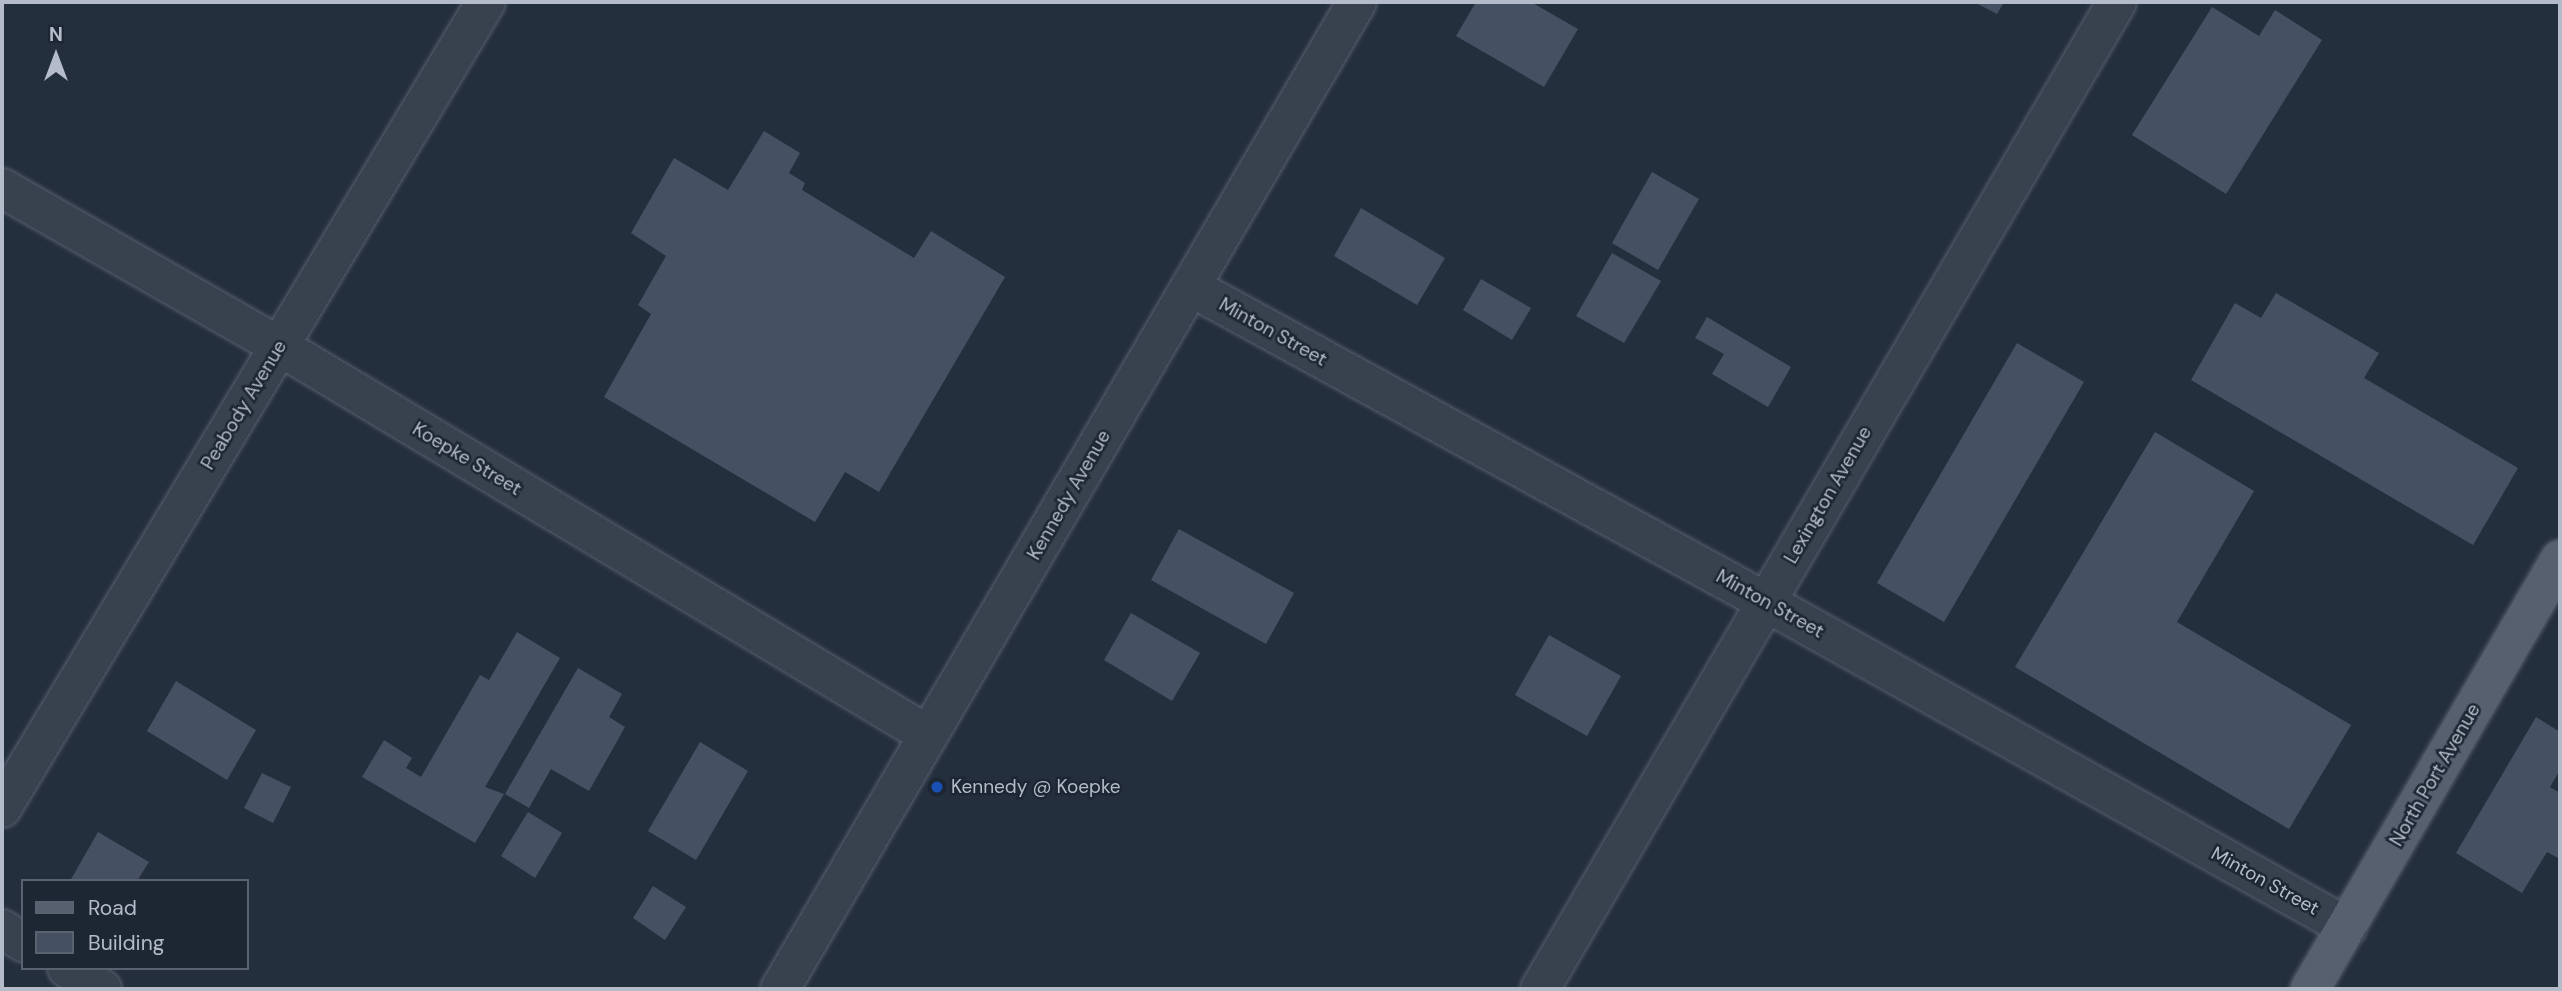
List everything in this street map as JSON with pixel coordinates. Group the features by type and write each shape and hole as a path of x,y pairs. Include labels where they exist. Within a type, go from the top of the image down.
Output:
{"main road":[{"name":"North Port Avenue","path":"2310,989 2560,559"}],"street":[{"name":"Peabody Avenue","path":"2,808 486,2"},
{"name":"Kennedy Avenue","path":"780,989 1357,2"},
{"name":"Lexington Avenue","path":"1540,989 2117,2"},
{"name":"Koepke Street","path":"2,188 279,346 928,735"},
{"name":"Minton Street","path":"1191,287 1766,602 2347,927"},
{"path":"2,929 21,941"},
{"path":"70,970 102,989"}],"building":[{"path":"1476,2 1531,2 1578,29 1544,87 1456,36"},
{"path":"1974,2 2004,2 1997,14"},
{"path":"2212,7 2259,36 2275,10 2322,40 2226,194 2132,135"},
{"path":"764,131 800,153 789,173 805,183 802,190 914,258 931,231 1005,277 879,492 845,472 815,522 604,397 651,314 638,305 666,256 631,233 674,158 728,190"},
{"path":"1652,172 1699,199 1658,270 1612,243"},
{"path":"1361,208 1445,258 1417,305 1334,256"},
{"path":"1612,253 1661,281 1624,343 1576,316"},
{"path":"1481,279 1531,308 1512,340 1463,310"},
{"path":"2276,293 2379,353 2364,378 2518,468 2473,545 2191,380 2235,303 2261,318"},
{"path":"1707,317 1791,367 1768,407 1712,374 1724,354 1695,338"},
{"path":"2017,343 2084,382 1944,622 1877,583"},
{"path":"2155,432 2254,491 2177,622 2351,725 2289,829 2015,667"},
{"path":"1179,529 1294,593 1266,644 1151,580"},
{"path":"1131,613 1200,653 1172,701 1104,660"},
{"path":"517,632 560,658 485,787 504,794 475,843 362,777 384,740 412,758 406,768 421,777 480,675 489,680"},
{"path":"1549,635 1621,676 1587,736 1515,695"},
{"path":"578,668 622,694 609,717 625,727 589,791 551,769 529,808 505,794"},
{"path":"176,681 256,730 227,780 147,731"},
{"path":"2536,717 2560,732 2560,770 2550,787 2560,793 2560,859 2547,852 2522,893 2456,853"},
{"path":"700,742 748,771 696,860 648,831"},
{"path":"262,773 291,787 273,823 244,808"},
{"path":"528,812 562,833 535,878 501,856"},
{"path":"98,832 149,862 138,879 71,879"},
{"path":"653,886 686,907 665,940 633,918"}],"place":[{"name":"Kennedy @ Koepke","path":"937,787"}]}
